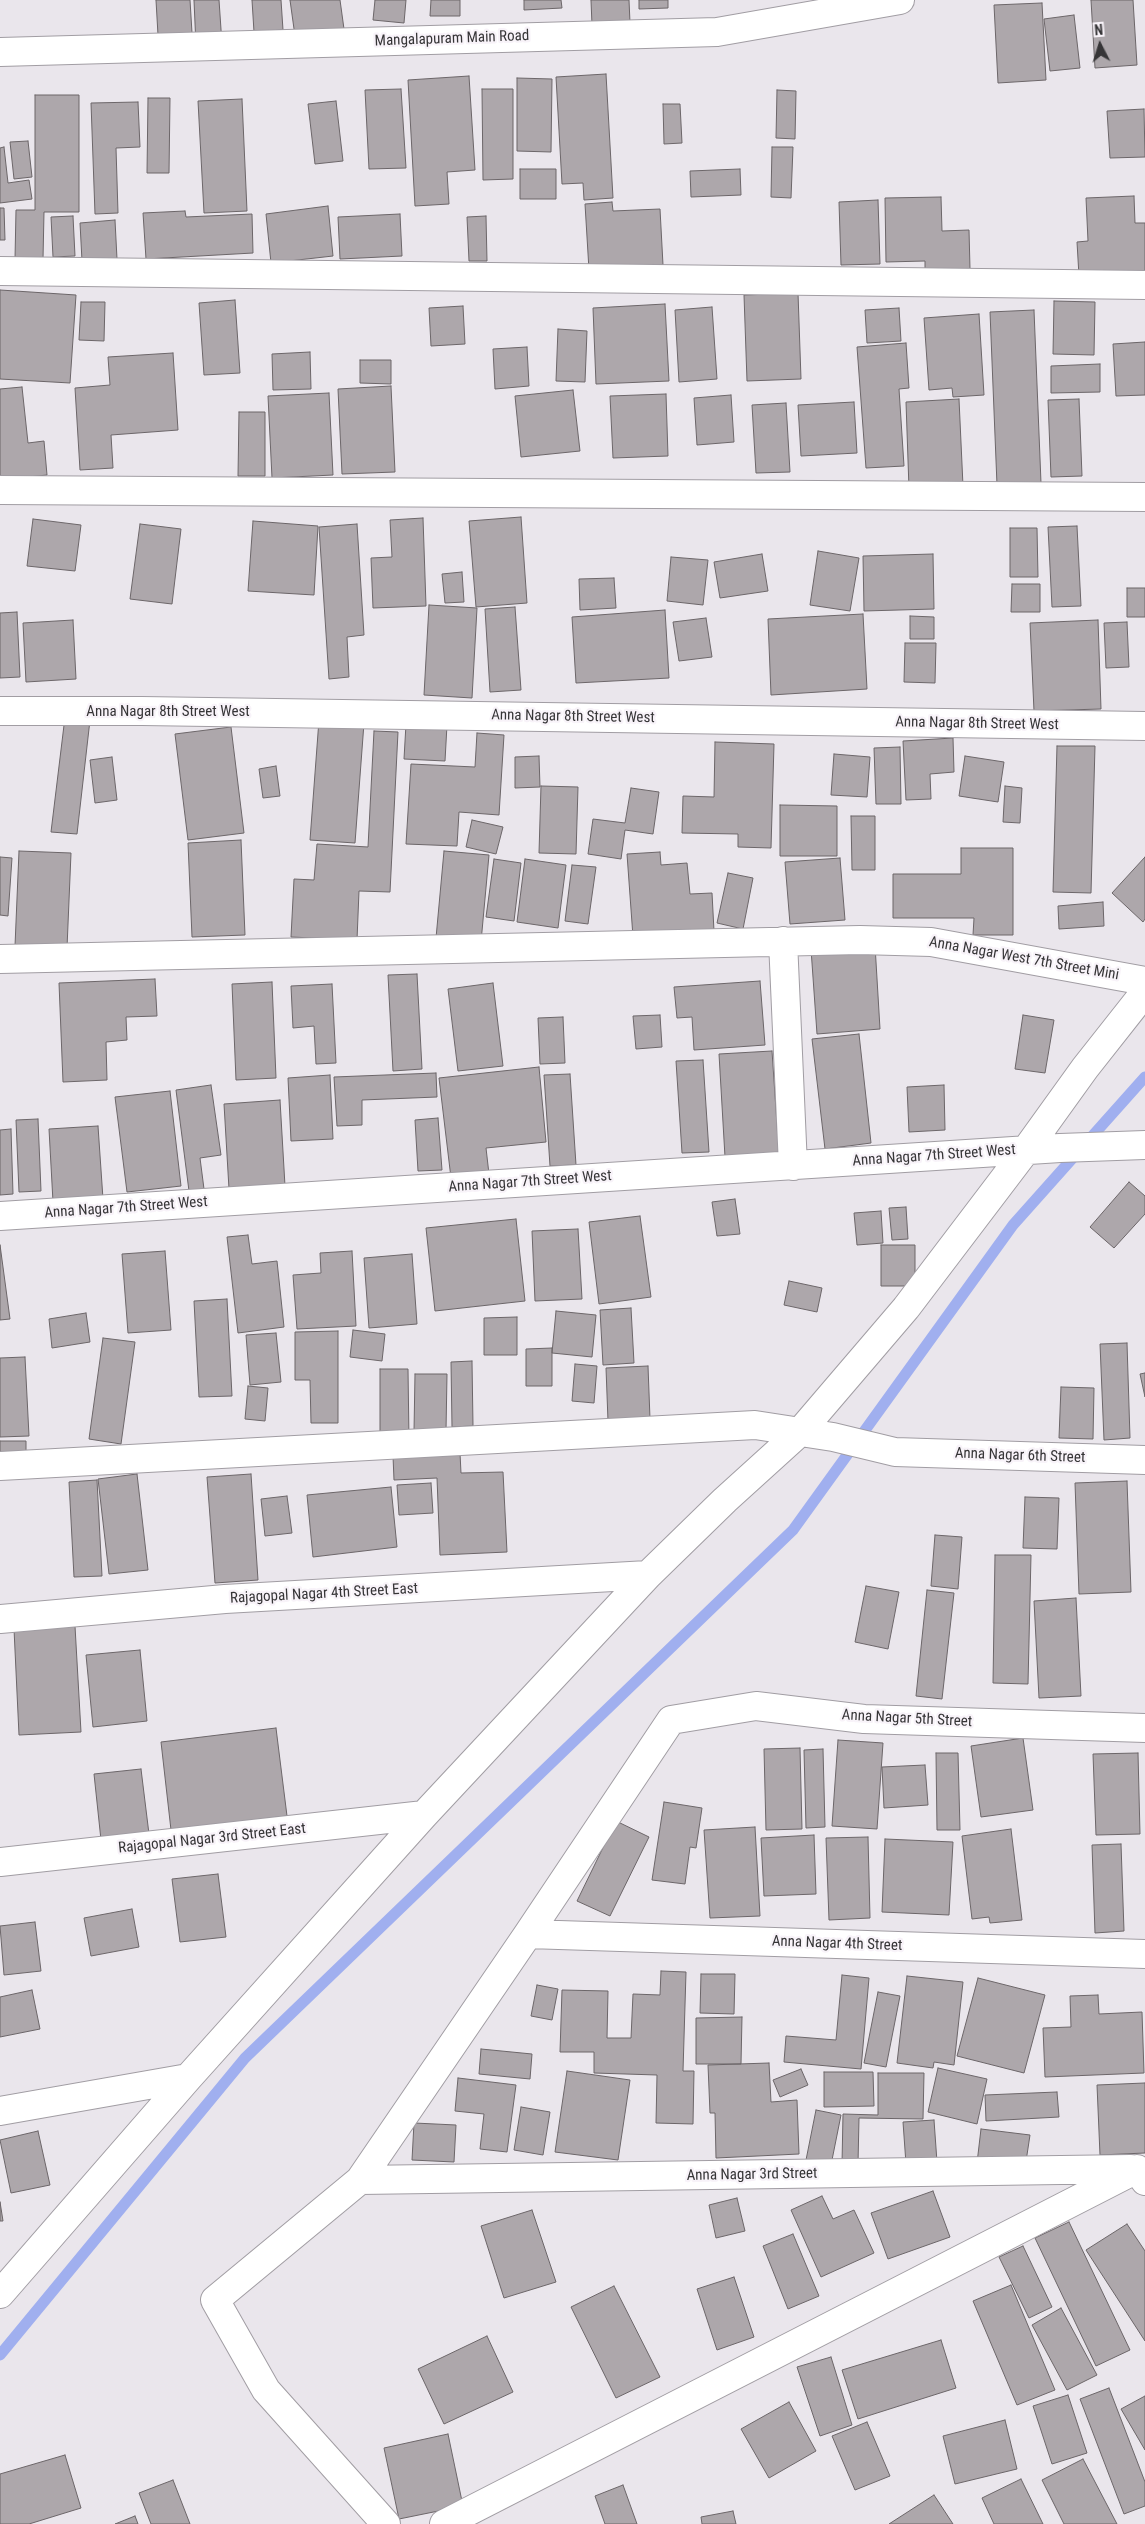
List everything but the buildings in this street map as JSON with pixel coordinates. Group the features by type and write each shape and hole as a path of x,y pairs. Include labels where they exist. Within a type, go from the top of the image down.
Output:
{"street":[{"name":"Mangalapuram Main Road","path":"0,52 717,32 900,0"},
{"path":"0,271 1145,284"},
{"path":"0,490 1145,497"},
{"name":"Anna Nagar 8th Street West","path":"0,711 172,711 1145,726"},
{"path":"783,941 793,1166"},
{"name":"Anna Nagar West 7th Street Mini","path":"0,959 783,941 931,942 1145,981"},
{"path":"0,2294 188,2078 424,1815 648,1575 725,1500 800,1432 906,1308 1026,1150 1085,1068 1145,992"},
{"name":"Anna Nagar 7th Street West","path":"0,1216 1026,1150 1107,1145 1145,1145"},
{"name":"Anna Nagar 6th Street","path":"0,1466 755,1425 833,1437 895,1452 1145,1460"},
{"name":"Rajagopal Nagar 4th Street East","path":"0,1619 225,1599 648,1575"},
{"name":"Anna Nagar 5th Street","path":"528,1934 671,1720 756,1706 864,1719 1145,1728"},
{"name":"Rajagopal Nagar 3rd Street East","path":"0,1862 424,1815"},
{"path":"386,2524 266,2390 215,2300 360,2180 528,1934"},
{"name":"Anna Nagar 4th Street","path":"528,1934 1145,1954"},
{"path":"0,2111 188,2078"},
{"path":"444,2524 1142,2173"},
{"name":"Anna Nagar 3rd Street","path":"360,2180 1142,2173"}],"waterway":[{"path":"0,2355 245,2058 793,1530 1013,1225 1145,1077"}]}
